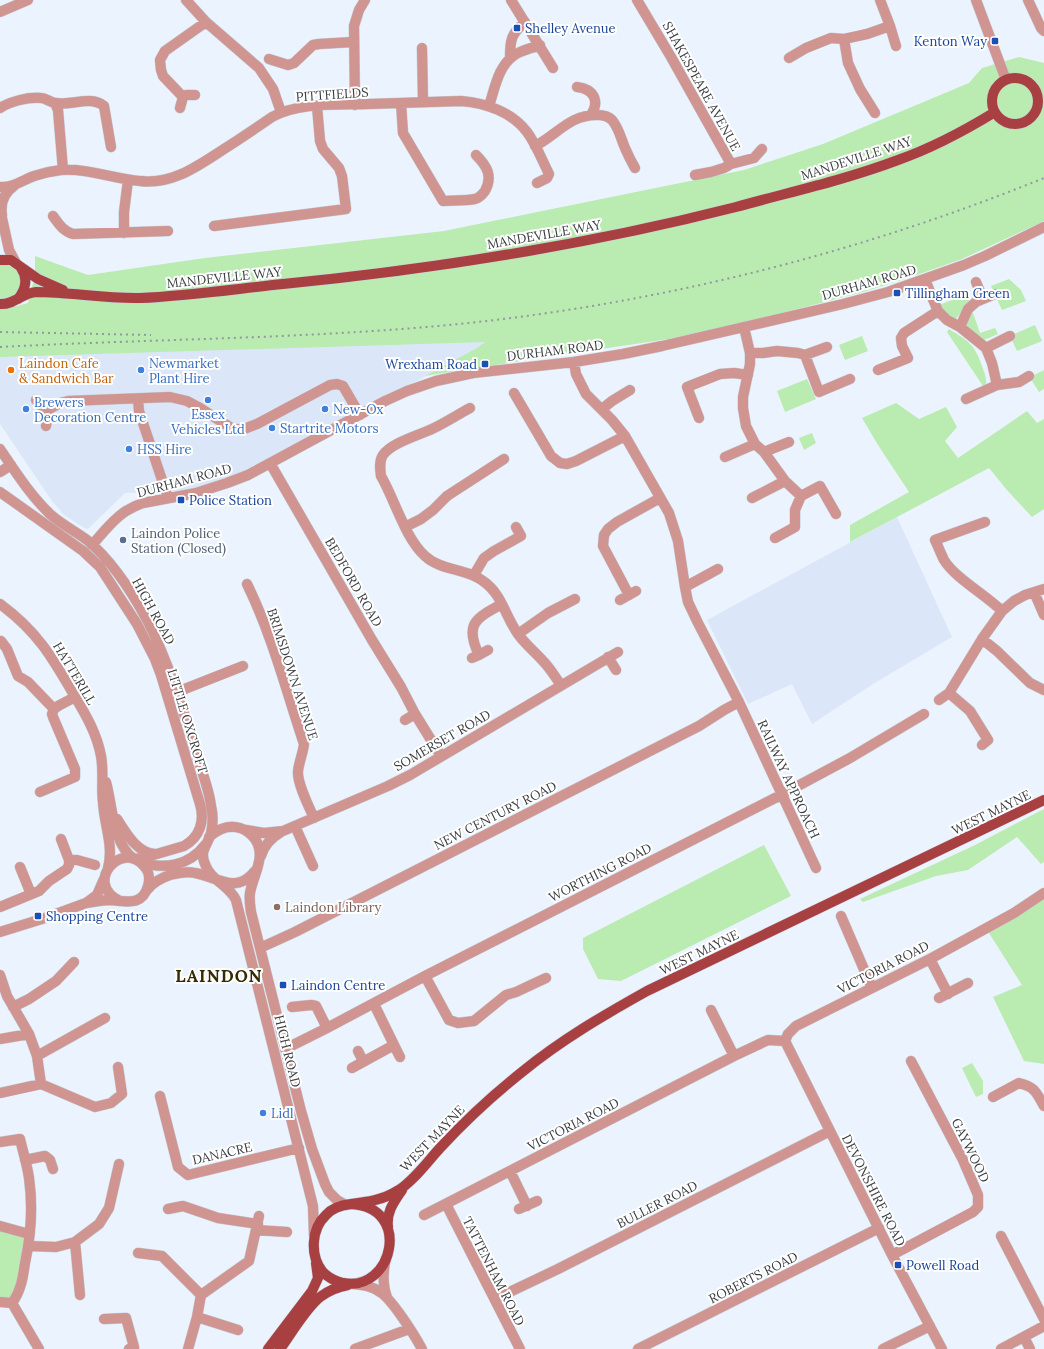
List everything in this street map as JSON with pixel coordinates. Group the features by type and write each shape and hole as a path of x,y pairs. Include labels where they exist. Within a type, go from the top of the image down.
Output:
{"main road":[{"path":"1006,80 1024,80 1041,96 1033,116 1023,123 1010,123 1004,121 995,112 992,102 995,90 1006,80"},
{"name":"MANDEVILLE WAY","path":"0,304 10,304 27,294 36,292 78,294 113,298 152,297 362,276 442,265 574,243 715,212 869,170 897,161 935,145 995,112"},
{"name":"MANDEVILLE WAY","path":"0,260 11,260 33,276 46,283 78,294"},
{"path":"18,265 25,276 26,281 24,290 18,299"},
{"name":"WEST MAYNE","path":"388,1228 390,1210 405,1185 462,1124 545,1054 603,1016 647,991 1044,800"},
{"name":"WEST MAYNE","path":"349,1204 382,1198 392,1194 405,1185"},
{"path":"268,1349 315,1285 318,1274 314,1237 320,1222 325,1215 336,1208 349,1204 359,1204 382,1217 388,1228 390,1242 386,1258 382,1266 368,1280 334,1288 326,1293 315,1302 280,1349"},
{"path":"316,1259 326,1275 333,1280 352,1284"}],"street":[{"path":"0,12 28,0"},
{"path":"186,0 206,22 259,68 273,89 281,112"},
{"path":"355,105 353,42 354,26 359,10 365,0"},
{"path":"511,0 553,68"},
{"name":"SHAKESPEARE AVENUE","path":"637,0 672,57 731,164"},
{"path":"880,0 896,46"},
{"path":"976,0 1006,80"},
{"path":"1028,0 1041,28 1044,31"},
{"path":"183,97 163,76 160,60 165,51 206,22"},
{"path":"510,58 512,39 516,30 525,22"},
{"path":"789,58 806,48 831,38 844,39 867,34 890,26"},
{"path":"844,39 848,63 860,89 866,96 874,113"},
{"path":"269,59 290,65 313,45 353,42"},
{"path":"489,106 505,63 517,53 540,45"},
{"path":"422,48 423,102"},
{"path":"577,87 586,88 592,92 595,101 595,109 591,115"},
{"path":"183,97 186,95 195,94"},
{"path":"180,108 183,97"},
{"path":"0,108 9,103 42,98 55,103 90,101 99,102 104,106 111,147"},
{"name":"PITTFIELDS","path":"18,184 42,173 63,170 89,172 128,180 151,182 168,179 183,174 208,160 281,112 300,107 461,101 489,106 505,113 527,132 549,174 547,178 537,183"},
{"path":"55,103 58,110 63,170"},
{"path":"401,103 403,133 443,201 475,199 483,194 488,185 489,175 482,161 476,155"},
{"path":"214,226 346,209 342,176 339,168 323,149 320,141 316,106"},
{"path":"535,146 547,140 555,132 577,118 591,115 604,115 611,120 616,128 624,148 635,168"},
{"path":"696,175 754,158 762,149"},
{"path":"124,233 124,212 128,180"},
{"path":"0,187 18,184"},
{"path":"18,184 11,188 4,196 1,204 1,212 9,250 18,265"},
{"path":"53,216 64,230 73,234 168,231"},
{"name":"DURHAM ROAD","path":"92,545 125,511 143,503 196,493 228,484 248,475 407,391 452,376 574,362 662,346 843,304 888,292 925,279 985,256 1044,227"},
{"path":"925,279 938,311 947,320 960,327 986,348 992,363 997,385"},
{"path":"976,282 983,299"},
{"path":"960,327 968,308 976,302 995,294"},
{"path":"878,370 908,358 902,346 901,338 904,333 938,311"},
{"path":"744,327 750,353 750,364 743,408 746,426 755,444 764,452 785,481 801,496"},
{"path":"986,348 1010,336"},
{"path":"750,353 777,351 805,355 827,347"},
{"path":"805,355 819,392 850,379"},
{"name":"RAILWAY APPROACH","path":"574,362 576,374 586,394 602,409 625,436 669,514 678,541 684,587 688,602 739,702 816,868"},
{"path":"699,418 687,387 720,374 734,373 748,375"},
{"path":"966,399 997,385 1020,382 1029,376"},
{"path":"46,411 60,402 68,401 170,397 186,401 200,408 233,429 244,429 257,424 330,385 337,384 343,386 360,415"},
{"path":"602,409 630,390"},
{"path":"514,393 551,456 560,463 567,464 576,461 625,436"},
{"path":"138,399 139,411 168,498"},
{"path":"36,400 46,411 46,426"},
{"path":"470,408 434,428 396,444 383,454 380,467 381,476 405,526 416,545 425,556 437,564 474,575 491,587 518,634 528,647 543,661 561,685"},
{"path":"764,452 789,442"},
{"path":"725,457 755,444"},
{"name":"HIGH ROAD","path":"0,449 30,491 49,513 92,545 115,571 138,604 159,647 177,692 211,804 212,823 203,852 204,864 207,870 231,891 236,900 313,1206 314,1237"},
{"path":"405,526 421,519 433,510 447,496 504,459"},
{"name":"BEDFORD ROAD","path":"270,463 372,640 401,687 415,714 441,756"},
{"path":"0,472 11,465"},
{"path":"752,498 785,481"},
{"path":"775,538 795,527 795,510 801,496 820,486 836,514"},
{"name":"LITTLE OXCROFT","path":"0,492 73,543 96,563 130,612 155,659 181,739 202,815 200,828 189,843 180,848 137,860"},
{"path":"628,595 603,546 604,535 608,528 617,522 660,498"},
{"path":"985,522 936,540 944,560 954,571 1002,611"},
{"path":"474,575 484,558 520,535"},
{"path":"684,587 718,569"},
{"name":"BRIMSDOWN AVENUE","path":"247,584 271,639 304,744 298,772 302,791 314,818"},
{"path":"939,700 949,693 982,639 1002,611 1014,602 1039,591 1044,615"},
{"path":"518,634 548,613 576,599"},
{"name":"HATTERILL","path":"0,604 26,625 42,643 89,721 97,739 102,758 103,802 110,846 107,871"},
{"path":"480,654 472,637 472,628 477,620 502,604"},
{"path":"982,639 997,651 1030,683 1044,690"},
{"path":"1,641 7,649 18,676 28,682 54,709"},
{"name":"SOMERSET ROAD","path":"260,857 269,841 283,831 410,775 618,652"},
{"path":"608,658 616,670"},
{"path":"177,692 243,666"},
{"path":"949,693 970,711 988,740"},
{"path":"40,792 75,777 75,769 52,714 54,709 58,706 75,697"},
{"name":"NEW CENTURY ROAD","path":"260,948 295,932 699,726 739,702"},
{"path":"405,720 415,714"},
{"name":"WORTHING ROAD","path":"286,1049 425,976 781,795 850,758 924,714"},
{"name":"HATTERILL","path":"103,771 121,842 125,850 137,860"},
{"name":"HIGH ROAD","path":"211,804 222,822 230,826"},
{"name":"LITTLE OXCROFT","path":"112,810 119,823 138,847 147,853 159,853"},
{"path":"86,903 96,895 101,888 111,864 118,860 124,858 157,866 168,866 191,858 220,829 230,826 244,829"},
{"path":"296,826 313,866"},
{"name":"HIGH ROAD","path":"244,829 252,834 260,848 260,857 251,889 251,912 308,1135 325,1184 332,1195 349,1204"},
{"name":"SOMERSET ROAD","path":"244,829 264,832 283,831"},
{"path":"0,907 39,891 49,881 65,871 68,867 69,860 61,839"},
{"path":"69,860 77,860 95,865"},
{"path":"137,860 148,872 149,878 146,892"},
{"path":"20,867 31,894"},
{"path":"0,932 34,922 86,903 105,900 126,902 136,900 142,897 157,881 178,874 193,872 225,883 237,883 246,880 257,869"},
{"path":"107,871 104,881 108,892 111,896 120,901"},
{"name":"VICTORIA ROAD","path":"424,1215 734,1056 768,1040 785,1041 788,1034 796,1026 930,959 1014,913 1044,893"},
{"path":"841,916 872,988"},
{"path":"930,959 943,996 968,983"},
{"path":"14,1007 56,981 74,962"},
{"path":"0,975 7,996 29,1034 37,1056 41,1084"},
{"path":"425,976 449,1020 458,1023 474,1021 506,995 546,978"},
{"path":"297,1003 316,1006 327,1028"},
{"path":"374,1004 400,1056"},
{"path":"711,1010 734,1056"},
{"path":"37,1056 105,1018"},
{"path":"0,1039 29,1034"},
{"name":"DEVONSHIRE ROAD","path":"785,1041 892,1255 942,1349"},
{"path":"352,1068 364,1060 394,1045"},
{"path":"358,1051 364,1060"},
{"name":"GAYWOOD","path":"892,1255 973,1212 978,1207 979,1198 963,1160 911,1061"},
{"path":"0,1093 41,1084 94,1107 111,1103 122,1094 118,1067"},
{"path":"993,1097 1019,1083 1030,1086 1038,1094 1044,1106"},
{"name":"DANACRE","path":"160,1096 178,1167 188,1175 299,1148"},
{"name":"BULLER ROAD","path":"495,1299 558,1269 830,1131"},
{"path":"0,1142 20,1139 29,1178 31,1204 29,1246 18,1294 12,1303"},
{"path":"25,1160 45,1156 50,1160 53,1170"},
{"path":"29,1246 56,1247 75,1242 99,1224 109,1208 119,1164"},
{"path":"510,1171 528,1205"},
{"name":"TATTENHAM ROAD","path":"446,1204 520,1349"},
{"path":"168,1209 183,1206 218,1218 257,1223 287,1232"},
{"path":"188,1349 197,1317 201,1295 249,1261 257,1223"},
{"path":"0,1226 29,1234"},
{"name":"ROBERTS ROAD","path":"638,1349 879,1228"},
{"path":"1001,1236 1044,1319"},
{"path":"75,1242 80,1295"},
{"path":"138,1253 162,1256 201,1295"},
{"path":"386,1258 383,1279 387,1297"},
{"path":"352,1284 374,1288 387,1297 422,1349"},
{"path":"0,1302 12,1303"},
{"path":"12,1303 38,1349"},
{"path":"197,1317 238,1330"},
{"path":"104,1319 126,1318 134,1347 129,1349"},
{"path":"883,1349 930,1326"},
{"path":"1001,1349 1044,1326"},
{"path":"355,1349 409,1328"},
{"path":"1024,1337 1030,1349"}],"shaded area":[{"path":"486,341 475,349 421,379 387,394 259,465 233,476 209,485 181,491 125,493 89,528 86,529 64,515 52,501 0,424 0,356"},
{"path":"897,517 952,637 873,684 812,724 792,684 748,704 707,620"}],"green space":[{"path":"1019,57 1044,63 1044,221 962,259 863,292 763,318 669,339 425,376 485,342 0,357 0,309 6,309 28,303 35,275 35,256 88,275 205,258 444,231 744,170 823,144 969,83 982,68"},
{"path":"0,264 14,268 18,271 21,279 17,292 13,297 0,300"},
{"path":"1009,279 1021,290 1026,301 1002,310 991,286"},
{"path":"968,294 970,299 956,319 950,317 939,305"},
{"path":"972,310 980,333 995,328 998,334 984,340 966,327 967,319"},
{"path":"1035,325 1042,341 1017,351 1010,336"},
{"path":"949,329 970,343 976,352 986,377 986,384 983,386 947,332"},
{"path":"862,336 868,351 845,360 839,345"},
{"path":"1044,370 1044,389 1039,392 1029,376"},
{"path":"807,379 816,399 785,412 777,391"},
{"path":"896,403 919,419 946,407 957,427 945,441 958,458 1027,411 1037,423 1044,419 1044,509 1032,517 989,468 850,542 850,525 909,492 862,418"},
{"path":"812,433 816,443 804,450 799,438"},
{"path":"1044,809 1044,862 1041,864 1017,837 968,870 936,876 863,902 860,899 975,845"},
{"path":"764,845 791,896 621,981 598,979 583,949 583,938"},
{"path":"1044,896 1044,1064 1024,1061 993,997 1022,985 987,930"},
{"path":"972,1063 983,1081 983,1094 976,1097 962,1068"},
{"path":"0,1226 29,1234 12,1303 0,1302"}],"railway":[{"path":"0,347 393,330 525,316 601,304 677,290 752,273 826,253 900,231 972,206 1044,178"},
{"path":"0,332 151,335"}],"place":[{"name":"Shelley Avenue","path":"517,28"},
{"name":"Kenton Way","path":"995,41"},
{"name":"Tillingham Green","path":"897,293"},
{"name":"Wrexham Road","path":"485,364"},
{"name":"Laindon Cafe & Sandwich Bar","path":"11,370"},
{"name":"Newmarket Plant Hire","path":"141,370"},
{"name":"Essex Vehicles Ltd","path":"208,400"},
{"name":"Brewers Decoration Centre","path":"26,409"},
{"name":"New-Ox","path":"325,409"},
{"name":"Startrite Motors","path":"272,428"},
{"name":"HSS Hire","path":"129,449"},
{"name":"Police Station","path":"181,500"},
{"name":"Laindon Police Station (Closed)","path":"123,540"},
{"name":"Laindon Library","path":"277,907"},
{"name":"Shopping Centre","path":"38,916"},
{"name":"Laindon Centre","path":"283,985"},
{"name":"Lidl","path":"263,1113"},
{"name":"Powell Road","path":"898,1265"}],"district":[{"name":"LAINDON","path":"219,976"}]}
